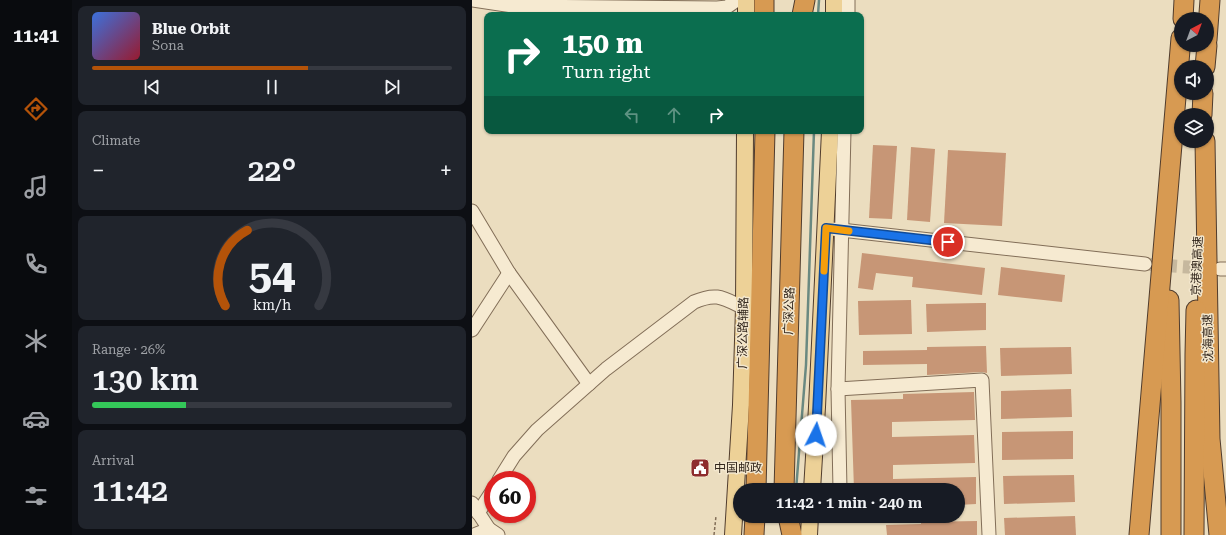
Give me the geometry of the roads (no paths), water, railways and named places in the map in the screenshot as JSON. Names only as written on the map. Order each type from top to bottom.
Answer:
[{"type":"highway","points":[[764,0],[764,12]]},
{"type":"highway","points":[[797,12],[798,0]]},
{"type":"highway","points":[[803,12],[805,0]]},
{"type":"highway","points":[[1183,12],[1184,0]]},
{"type":"highway","points":[[1209,12],[1210,0]]},
{"type":"highway","points":[[1139,535],[1180,52]]},
{"type":"highway","points":[[756,483],[765,134]]},
{"type":"highway","name":"广深公路","points":[[784,483],[794,134]]},
{"type":"highway","name":"京港澳高速","points":[[1194,535],[1195,354],[1202,148]]},
{"type":"highway","name":"沈海高速","points":[[1205,148],[1210,438],[1219,534]]},
{"type":"highway","points":[[1167,197],[1171,403],[1171,535]]},
{"type":"highway","points":[[780,535],[781,523]]},
{"type":"highway","points":[[789,523],[792,535]]},
{"type":"main road","points":[[746,0],[746,12]]},
{"type":"main road","points":[[834,0],[834,12]]},
{"type":"main road","name":"广深公路辅路","points":[[733,535],[741,405],[744,308],[745,134]]},
{"type":"main road","points":[[813,483],[834,229],[830,134]]},
{"type":"main road","points":[[809,535],[810,523]]},
{"type":"street","points":[[472,0],[512,6],[717,8],[727,6],[737,0]]},
{"type":"street","points":[[848,0],[848,12]]},
{"type":"street","points":[[472,9],[488,12]]},
{"type":"street","points":[[840,483],[834,229],[844,134]]},
{"type":"street","points":[[472,211],[509,273],[589,384]]},
{"type":"street","points":[[834,229],[1145,264]]},
{"type":"street","points":[[472,330],[509,273]]},
{"type":"street","points":[[505,471],[514,456],[537,430],[606,369],[694,302],[712,296],[721,297],[744,308]]},
{"type":"street","points":[[838,389],[982,380],[989,535]]},
{"type":"street","points":[[474,535],[493,532],[475,508],[484,499]]},
{"type":"waterway","points":[[818,12],[819,0]]},
{"type":"waterway","points":[[797,483],[806,365],[814,134]]},
{"type":"tunnel","points":[[1145,264],[1216,269]]},
{"type":"place","name":"中国邮政","points":[[700,468]]}]
